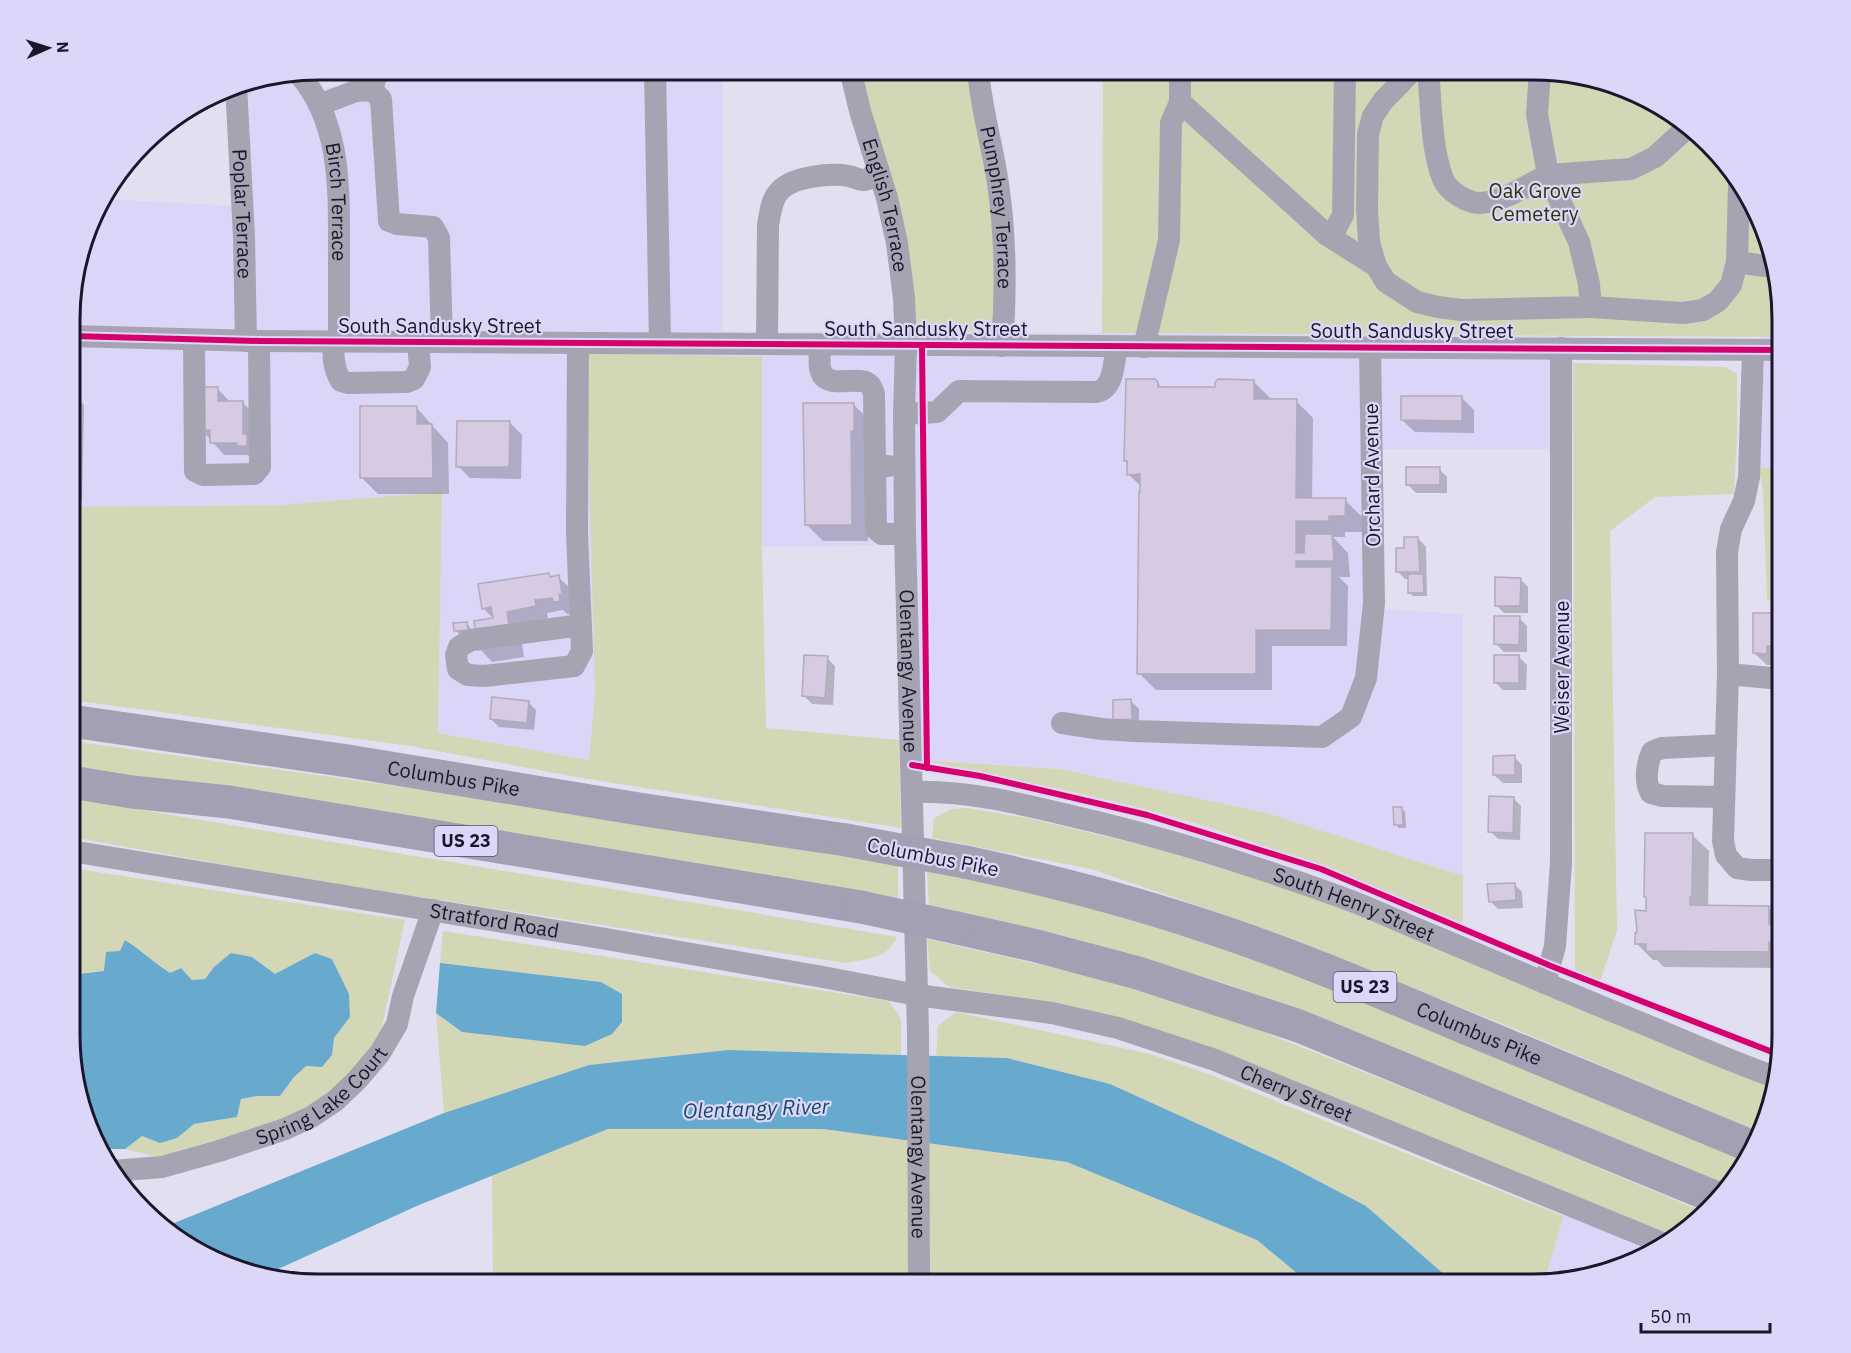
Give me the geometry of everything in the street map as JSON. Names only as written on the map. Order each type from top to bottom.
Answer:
[{"type":"highway","name":"Columbus Pike","points":[[80,722],[348,761],[846,840],[1052,881],[1123,900],[1261,946],[1430,1013],[1745,1144]]},
{"type":"highway","name":"US 23","points":[[80,783],[132,792],[230,801],[861,907],[1037,945],[1138,973],[1299,1026],[1710,1195]]},
{"type":"street","name":"Birch Terrace","points":[[304,80],[314,93],[325,117],[334,147],[338,180],[337,342],[333,355],[340,381],[348,383],[407,382],[414,379],[420,367],[418,342]]},
{"type":"street","points":[[319,105],[356,91],[375,80],[381,99],[389,221],[397,224],[433,227],[439,238],[442,342]]},
{"type":"street","points":[[655,80],[660,344]]},
{"type":"street","name":"English Terrace","points":[[853,80],[887,198],[897,243],[904,298],[906,345]]},
{"type":"street","name":"Pumphrey Terrace","points":[[979,80],[980,98],[999,188],[1004,230],[1006,292],[1002,346]]},
{"type":"street","points":[[1144,347],[1169,240],[1172,123],[1180,102],[1180,80]]},
{"type":"street","points":[[1327,235],[1336,228],[1343,215],[1346,80]]},
{"type":"street","points":[[1403,80],[1383,101],[1373,116],[1368,134],[1369,242],[1376,266],[1386,282],[1417,302],[1461,310],[1592,307],[1683,313],[1703,310],[1718,301],[1731,285],[1737,262],[1738,196]]},
{"type":"street","points":[[1429,80],[1435,147],[1443,181],[1460,197],[1478,203],[1498,199],[1548,175],[1631,169],[1655,157],[1682,132]]},
{"type":"street","points":[[1539,80],[1537,114],[1548,175],[1579,242],[1592,307]]},
{"type":"street","name":"Poplar Terrace","points":[[194,340],[195,471],[203,475],[254,474],[260,467],[236,94]]},
{"type":"street","points":[[1180,102],[1327,235],[1376,266]]},
{"type":"street","points":[[767,344],[768,225],[778,192],[789,184],[810,177],[849,176],[864,180],[872,177],[878,169]]},
{"type":"street","points":[[1737,262],[1766,266]]},
{"type":"street","name":"South Sandusky Street","points":[[80,336],[337,342],[1772,350]]},
{"type":"street","points":[[578,343],[577,534],[581,625],[582,651],[574,666],[484,676],[468,675],[458,669],[456,655],[459,647],[471,640],[581,625]]},
{"type":"street","points":[[820,345],[820,370],[826,378],[835,382],[862,381],[870,385],[874,393],[876,529],[882,534],[905,534]]},
{"type":"street","name":"Olentangy Avenue","points":[[906,345],[905,534],[918,1032],[919,1274]]},
{"type":"street","points":[[904,414],[937,412],[959,391],[1103,391],[1109,384],[1117,347]]},
{"type":"street","name":"Orchard Avenue","points":[[1062,723],[1102,729],[1322,737],[1351,717],[1366,678],[1374,603],[1370,348]]},
{"type":"street","name":"Weiser Avenue","points":[[1545,983],[1555,946],[1561,863],[1561,348]]},
{"type":"street","points":[[1753,350],[1749,477],[1744,501],[1731,529],[1727,552],[1728,674],[1723,841],[1726,855],[1737,867],[1772,870]]},
{"type":"street","points":[[875,466],[905,466]]},
{"type":"street","points":[[1728,674],[1772,678]]},
{"type":"street","points":[[1724,797],[1663,796],[1652,793],[1647,787],[1648,762],[1652,752],[1662,748],[1726,744]]},
{"type":"street","name":"South Henry Street","points":[[912,792],[940,791],[974,795],[1123,829],[1200,850],[1340,897],[1768,1074]]},
{"type":"street","name":"Stratford Road","points":[[80,851],[433,910],[917,995]]},
{"type":"street","name":"Spring Lake Court","points":[[122,1170],[162,1167],[219,1151],[311,1118],[334,1101],[357,1080],[380,1053],[397,1024],[403,996],[433,910]]},
{"type":"street","name":"Cherry Street","points":[[917,995],[1052,1013],[1118,1028],[1166,1043],[1215,1060],[1655,1240]]},
{"type":"shaded area","points":[[303,80],[318,80],[325,88],[357,80],[723,80],[722,331],[1570,336],[1573,363],[1572,449],[1380,449],[1380,609],[1463,614],[1463,876],[1267,813],[1060,769],[900,758],[895,545],[762,547],[762,357],[595,693],[589,760],[438,733],[442,492],[279,505],[80,507],[80,303],[84,272],[92,242],[111,200],[235,206],[230,97],[272,84]]},
{"type":"shaded area","points":[[1760,337],[1772,337],[1772,467],[1759,468]]},
{"type":"shaded area","points":[[1568,1194],[1663,1234],[1638,1249],[1609,1261],[1579,1269],[1547,1273]]},
{"type":"green space","points":[[860,80],[976,80],[996,199],[998,332],[911,331]]},
{"type":"green space","name":"Oak Grove Cemetery","points":[[1103,80],[1548,80],[1579,84],[1609,92],[1652,111],[1678,129],[1702,149],[1722,173],[1740,199],[1759,242],[1767,272],[1772,318],[1772,337],[1102,333]]},
{"type":"green space","points":[[586,353],[762,357],[762,547],[766,728],[899,740],[901,828],[582,778],[411,746],[80,701],[80,507],[279,505],[442,492],[438,733],[589,760],[595,693]]},
{"type":"green space","points":[[1573,363],[1725,367],[1737,374],[1734,494],[1655,497],[1610,531],[1617,930],[1600,982],[1575,972]]},
{"type":"green space","points":[[1772,467],[1772,600],[1767,600],[1763,493],[1759,468]]},
{"type":"green space","points":[[80,742],[475,797],[898,865],[898,903],[80,767]]},
{"type":"green space","points":[[922,760],[1060,769],[1267,813],[1463,876],[1463,925],[1292,856],[1187,821],[1088,796]]},
{"type":"green space","points":[[80,800],[897,937],[883,954],[846,963],[304,879],[80,839]]},
{"type":"green space","points":[[967,808],[1027,818],[1151,847],[1308,895],[1766,1084],[1759,1111],[1752,1129],[1515,1029],[1260,927],[1091,869],[932,838],[934,818],[951,809]]},
{"type":"green space","points":[[80,869],[405,920],[380,1036],[334,1091],[277,1123],[158,1157],[125,1149],[142,1136],[177,1138],[194,1124],[237,1117],[241,1099],[280,1096],[306,1065],[332,1055],[334,1038],[350,1017],[349,994],[332,959],[315,953],[275,975],[252,957],[214,967],[205,979],[192,980],[181,968],[170,973],[139,949],[120,951],[104,971],[80,974]]},
{"type":"green space","points":[[927,871],[1005,885],[1222,943],[1739,1155],[1719,1184],[1394,1048],[1230,985],[1063,935],[929,906]]},
{"type":"green space","points":[[443,931],[889,1001],[901,1019],[901,1055],[728,1050],[589,1065],[444,1113],[436,1013],[462,1032],[601,982],[440,963]]},
{"type":"green space","points":[[927,939],[1117,982],[1244,1024],[1497,1125],[1696,1209],[1663,1235],[1161,1032],[1077,1007],[949,987],[930,971]]},
{"type":"green space","points":[[956,1012],[1150,1054],[1206,1073],[1563,1216],[1547,1273],[1444,1274],[1366,1206],[1280,1161],[1110,1084],[1007,1058],[936,1056],[938,1026]]},
{"type":"green space","points":[[608,1129],[823,1129],[1067,1162],[1257,1240],[1298,1274],[493,1274],[492,1176]]},
{"type":"water","points":[[125,940],[170,973],[181,968],[192,980],[205,979],[214,967],[231,953],[252,957],[275,974],[315,953],[332,959],[349,994],[350,1017],[334,1038],[332,1055],[322,1067],[306,1066],[294,1077],[280,1096],[241,1099],[237,1117],[194,1124],[177,1138],[160,1143],[142,1136],[125,1149],[108,1149],[92,1111],[84,1081],[80,1050],[80,974],[104,971],[106,952],[120,951]]},
{"type":"water","points":[[440,963],[601,982],[622,994],[622,1022],[612,1034],[585,1046],[462,1032],[436,1013]]},
{"type":"water","name":"Olentangy River","points":[[728,1050],[1007,1058],[1110,1084],[1280,1161],[1366,1206],[1444,1274],[1298,1274],[1257,1240],[1067,1162],[823,1129],[608,1129],[419,1205],[277,1270],[242,1261],[213,1249],[173,1224],[444,1113],[589,1065]]},
{"type":"building","points":[[1126,379],[1155,379],[1158,387],[1215,387],[1218,379],[1254,380],[1254,399],[1297,399],[1296,498],[1346,498],[1345,516],[1329,516],[1329,521],[1296,521],[1296,553],[1304,553],[1305,534],[1332,534],[1334,561],[1296,561],[1296,567],[1332,567],[1331,630],[1256,630],[1256,674],[1137,674],[1140,474],[1127,475],[1127,461],[1124,461]]},
{"type":"building","points":[[199,387],[218,387],[218,401],[243,401],[243,434],[247,434],[247,446],[237,446],[237,443],[210,443],[210,430],[199,430]]},
{"type":"building","points":[[1401,396],[1462,396],[1462,421],[1401,420]]},
{"type":"building","points":[[803,403],[854,403],[854,431],[851,431],[852,525],[805,525]]},
{"type":"building","points":[[360,406],[417,406],[417,424],[432,424],[433,478],[360,478]]},
{"type":"building","points":[[457,421],[510,421],[509,467],[456,467]]},
{"type":"building","points":[[1406,467],[1440,467],[1440,485],[1406,485]]},
{"type":"building","points":[[1404,537],[1418,537],[1420,572],[1396,572],[1396,548],[1404,548]]},
{"type":"building","points":[[549,573],[550,577],[559,575],[562,594],[559,594],[560,601],[553,602],[552,598],[535,600],[536,606],[507,612],[512,645],[478,650],[474,621],[493,618],[491,607],[482,609],[478,584]]},
{"type":"building","points":[[1408,574],[1423,574],[1424,593],[1408,593]]},
{"type":"building","points":[[1495,577],[1521,578],[1520,606],[1495,606]]},
{"type":"building","points":[[1753,613],[1772,613],[1772,646],[1767,646],[1767,654],[1753,653]]},
{"type":"building","points":[[1494,616],[1520,616],[1519,645],[1494,644]]},
{"type":"building","points":[[467,622],[468,630],[454,631],[453,623]]},
{"type":"building","points":[[804,655],[828,656],[825,698],[802,696]]},
{"type":"building","points":[[1494,655],[1519,655],[1519,683],[1494,683]]},
{"type":"building","points":[[492,697],[529,701],[527,723],[490,719]]},
{"type":"building","points":[[1131,699],[1132,719],[1113,720],[1113,700]]},
{"type":"building","points":[[1515,755],[1515,775],[1493,775],[1493,756]]},
{"type":"building","points":[[1489,796],[1514,797],[1513,833],[1488,832]]},
{"type":"building","points":[[1393,807],[1402,807],[1403,825],[1394,825]]},
{"type":"building","points":[[1645,833],[1693,833],[1690,905],[1769,906],[1772,942],[1769,942],[1769,952],[1646,951],[1646,944],[1635,944],[1635,933],[1637,932],[1635,910],[1646,911],[1646,897],[1644,897]]},
{"type":"building","points":[[1515,883],[1516,900],[1489,902],[1487,884]]},
{"type":"cycle path","points":[[80,336],[259,341],[1772,350]]},
{"type":"cycle path","points":[[922,346],[927,768]]},
{"type":"cycle path","points":[[912,765],[980,776],[1147,815],[1321,869],[1551,966],[1771,1051]]}]
